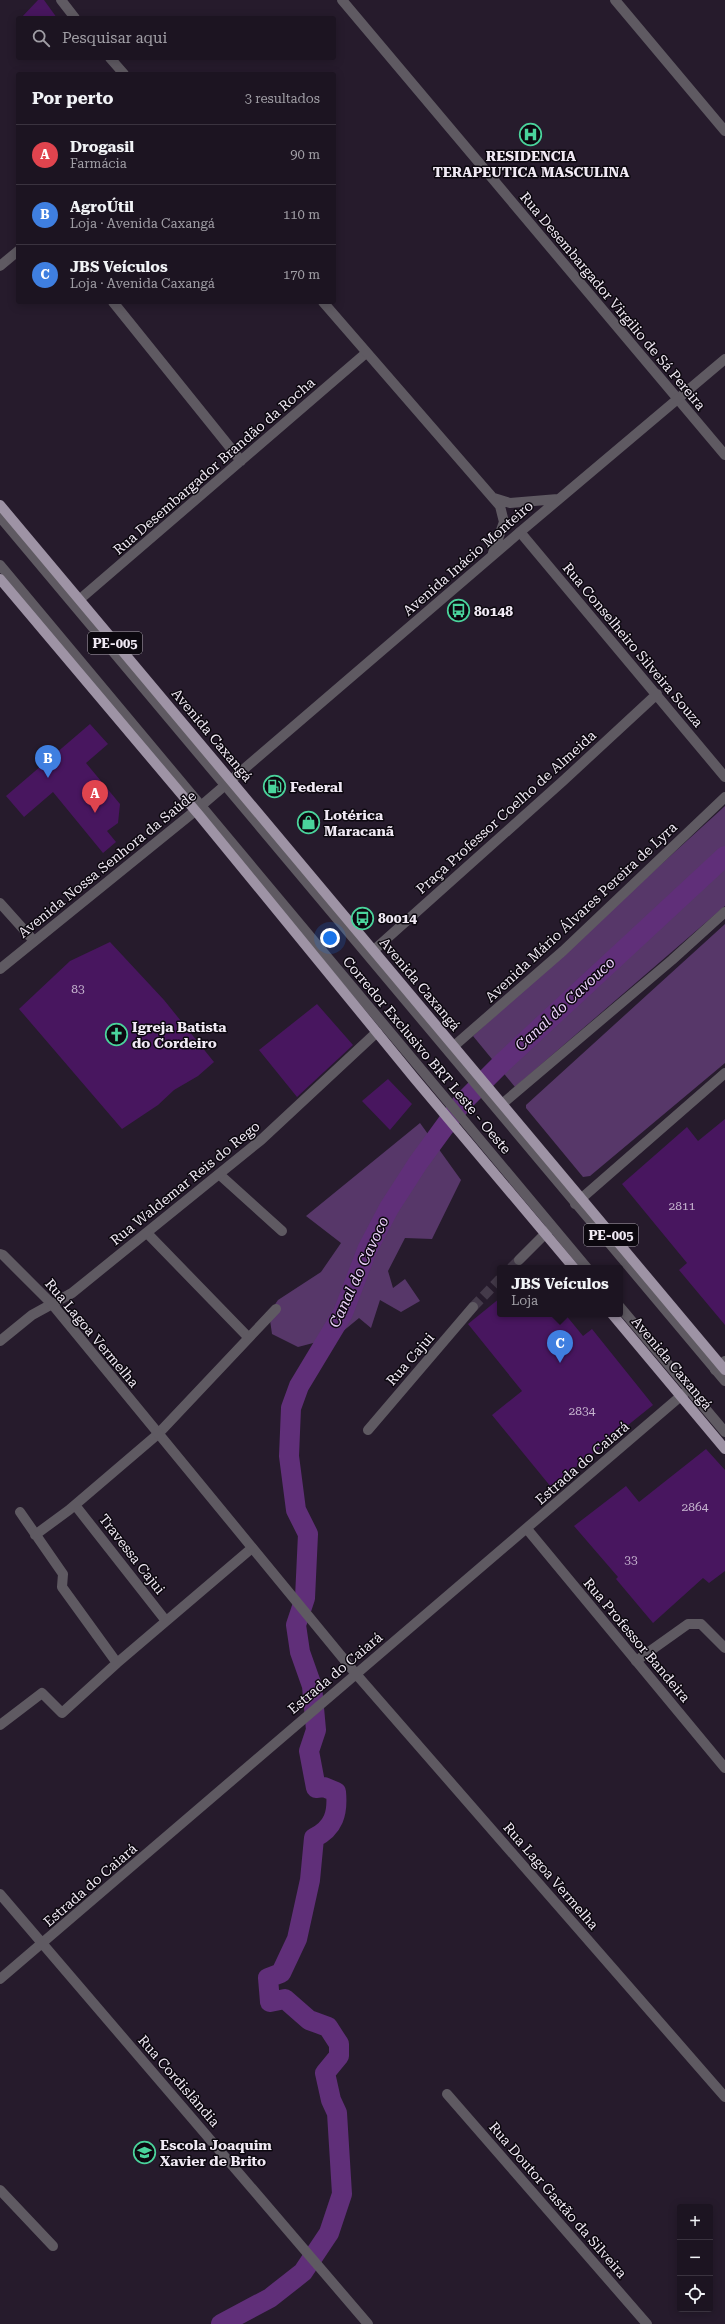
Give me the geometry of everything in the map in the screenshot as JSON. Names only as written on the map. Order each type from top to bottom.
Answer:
[{"type":"main road","name":"Avenida Caxangá","points":[[0,506],[79,600],[228,783],[374,950],[578,1201],[722,1367]]},
{"type":"main road","name":"PE-005","points":[[0,579],[198,808],[415,1079],[470,1137],[549,1230],[572,1265]]},
{"type":"main road","name":"Avenida Caxangá","points":[[614,1317],[725,1449]]},
{"type":"street","points":[[61,0],[73,16]]},
{"type":"street","name":"Rua Desembargador Virgilio de Sá Pereira","points":[[342,0],[725,455]]},
{"type":"street","points":[[615,0],[725,131]]},
{"type":"street","points":[[112,60],[122,72]]},
{"type":"street","points":[[0,266],[16,253]]},
{"type":"street","points":[[115,304],[241,461]]},
{"type":"street","points":[[325,304],[500,506],[504,522],[491,556]]},
{"type":"street","name":"Rua Desembargador Brandão da Rocha","points":[[79,600],[366,353]]},
{"type":"street","name":"Avenida Inácio Monteiro","points":[[228,783],[491,556],[725,359]]},
{"type":"street","points":[[494,498],[510,503],[559,499]]},
{"type":"street","name":"Corredor Exclusivo BRT Leste - Oeste","points":[[0,518],[228,783],[454,1050]]},
{"type":"street","name":"Rua Conselheiro Silveira Souza","points":[[520,532],[725,777]]},
{"type":"street","name":"Corredor Exclusivo BRT Leste - Oeste","points":[[0,565],[198,808],[423,1071],[470,1137]]},
{"type":"street","name":"Praça Professor Coelho de Almeida","points":[[374,950],[563,781],[657,694]]},
{"type":"street","name":"Avenida Nossa Senhora da Saúde","points":[[0,969],[228,783]]},
{"type":"street","name":"Avenida Mário Álvares Pereira de Lyra","points":[[454,1050],[563,951],[725,797]]},
{"type":"street","points":[[0,903],[34,941]]},
{"type":"street","points":[[498,1104],[672,960],[725,912]]},
{"type":"street","name":"Rua Waldemar Reis do Rego","points":[[0,1341],[32,1315],[72,1293],[220,1175],[261,1140],[377,1032]]},
{"type":"street","points":[[578,1201],[725,1073]]},
{"type":"street","points":[[220,1175],[282,1230]]},
{"type":"street","points":[[519,1260],[549,1230],[584,1265]]},
{"type":"street","points":[[147,1233],[248,1337]]},
{"type":"street","name":"Rua Lagoa Vermelha","points":[[0,1254],[3,1255],[52,1304],[356,1674],[725,2097]]},
{"type":"street","name":"Rua Cajui","points":[[368,1430],[473,1307]]},
{"type":"street","points":[[35,1535],[75,1505],[158,1434],[276,1308]]},
{"type":"street","points":[[623,1311],[725,1432]]},
{"type":"street","points":[[722,1367],[725,1381]]},
{"type":"street","name":"Estrada do Caiará","points":[[0,1979],[43,1944],[301,1720],[328,1699],[689,1389]]},
{"type":"street","name":"Travessa Cajui","points":[[75,1505],[166,1621]]},
{"type":"street","points":[[20,1512],[63,1574],[62,1587],[116,1663]]},
{"type":"street","name":"Rua Professor Bandeira","points":[[526,1529],[725,1768]]},
{"type":"street","points":[[0,1725],[42,1693],[62,1713],[116,1663],[252,1548]]},
{"type":"street","points":[[636,1661],[688,1624],[701,1624],[725,1648]]},
{"type":"street","name":"Rua Cordislândia","points":[[0,1894],[368,2324]]},
{"type":"street","name":"Rua Doutor Gastão da Silveira","points":[[447,2094],[647,2324]]},
{"type":"street","points":[[0,2190],[53,2246]]},
{"type":"shaded area","points":[[725,806],[725,906],[515,1087],[473,1036]]},
{"type":"shaded area","points":[[725,924],[725,1063],[590,1176],[583,1177],[526,1108],[526,1105]]},
{"type":"shaded area","points":[[420,1123],[461,1180],[432,1239],[405,1238],[388,1271],[393,1288],[405,1279],[420,1301],[401,1312],[380,1300],[371,1328],[359,1318],[336,1337],[298,1347],[272,1334],[269,1313],[278,1300],[321,1272],[341,1243],[306,1216]]},
{"type":"building","points":[[38,0],[44,0],[56,16],[23,16]]},
{"type":"building","points":[[90,724],[108,744],[86,763],[120,804],[118,823],[107,831],[116,842],[103,853],[53,792],[24,817],[6,796]]},
{"type":"building","name":"Igreja Batista do Cordeiro","points":[[110,942],[164,1000],[214,1062],[198,1076],[174,1090],[158,1105],[122,1129],[19,1009],[70,961]]},
{"type":"building","points":[[317,1004],[353,1045],[297,1097],[259,1050]]},
{"type":"building","points":[[388,1079],[412,1104],[390,1130],[362,1101]]},
{"type":"building","points":[[725,1119],[725,1325],[679,1270],[687,1263],[622,1184],[687,1127],[698,1141]]},
{"type":"building","points":[[497,1300],[497,1317],[567,1317],[583,1336],[592,1329],[653,1405],[551,1487],[492,1415],[522,1391],[468,1324]]},
{"type":"building","points":[[706,1449],[725,1470],[725,1571],[709,1583],[703,1578],[653,1623],[616,1579],[618,1577],[574,1526],[626,1486],[639,1502]]},
{"type":"waterway","name":"Canal do Cavoco","points":[[221,2324],[270,2298],[303,2272],[329,2233],[342,2194],[337,2113],[331,2100],[325,2073],[339,2056],[339,2044],[328,2027],[309,2020],[285,1999],[270,2002],[268,1978],[281,1973],[297,1939],[310,1880],[314,1838],[326,1830],[330,1825],[336,1807],[336,1792],[324,1787],[316,1788],[309,1751],[316,1730],[312,1686],[300,1652],[296,1625],[305,1598],[308,1534],[296,1510],[289,1456],[291,1408],[299,1386],[343,1313],[367,1250],[389,1208],[418,1163],[461,1104],[502,1063],[725,856]]},
{"type":"tunnel","points":[[514,1265],[519,1260]]},
{"type":"tunnel","points":[[473,1307],[497,1282]]},
{"type":"place","name":"RESIDENCIA TERAPEUTICA MASCULINA","points":[[531,134]]},
{"type":"place","name":"80148","points":[[458,611]]},
{"type":"place","name":"AgroÚtil","points":[[48,778]]},
{"type":"place","name":"Federal","points":[[274,787]]},
{"type":"place","name":"Drogasil","points":[[95,813]]},
{"type":"place","name":"Lotérica Maracanã","points":[[308,823]]},
{"type":"place","name":"80014","points":[[362,918]]},
{"type":"place","name":"Igreja Batista do Cordeiro","points":[[117,1035]]},
{"type":"place","name":"JBS Veículos","points":[[560,1363]]},
{"type":"place","name":"Escola Joaquim Xavier de Brito","points":[[145,2153]]},
{"type":"water label","name":"Canal do Cavouco","points":[[565,1004]]}]
